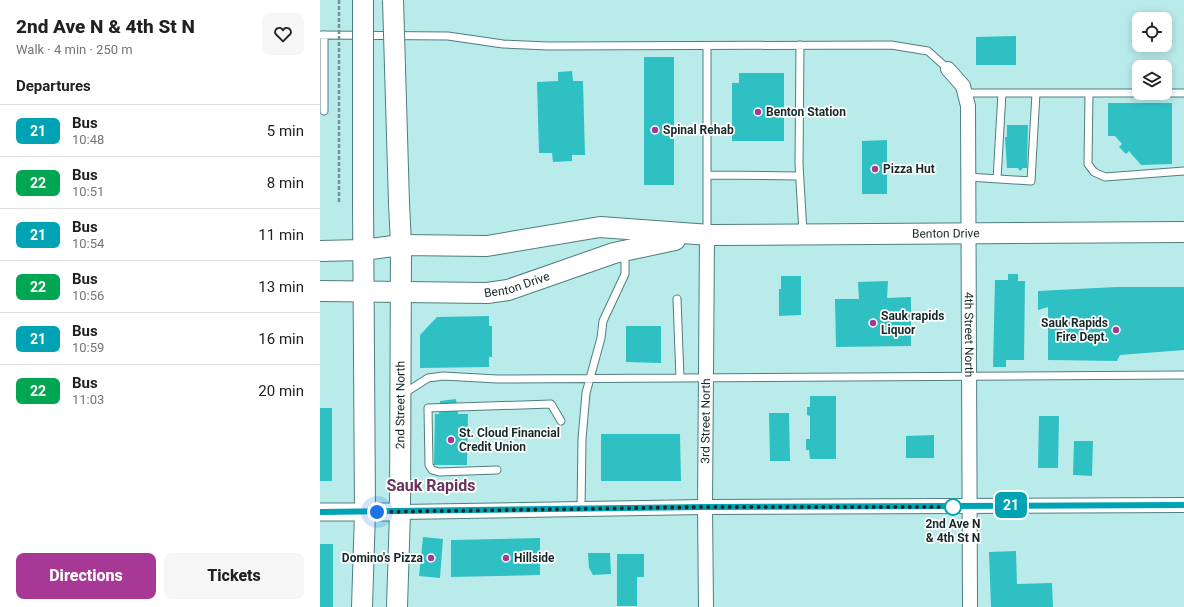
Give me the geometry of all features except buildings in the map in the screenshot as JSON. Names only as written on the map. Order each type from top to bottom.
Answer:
[{"type":"main road","points":[[362,0],[365,512],[362,607]]},
{"type":"main road","name":"2nd Street North","points":[[394,0],[400,245],[400,512],[397,607]]},
{"type":"main road","name":"Benton Drive","points":[[320,251],[363,250],[400,245],[487,246],[600,227],[707,235],[1184,232]]},
{"type":"main road","name":"Benton Drive","points":[[320,291],[487,293],[508,290],[625,250],[707,235]]},
{"type":"street","name":"4th Street North","points":[[948,69],[963,86],[968,106],[971,507],[970,607]]},
{"type":"street","name":"3rd Street North","points":[[706,607],[705,507],[707,235]]},
{"type":"street","points":[[320,512],[705,507],[971,507],[1010,505],[1184,506]]},
{"type":"lane","points":[[324,111],[322,35],[448,36],[503,44],[548,46],[891,45],[928,51],[948,69]]},
{"type":"lane","points":[[800,45],[799,176],[803,234]]},
{"type":"lane","points":[[707,46],[707,235]]},
{"type":"lane","points":[[965,93],[1184,93]]},
{"type":"lane","points":[[968,177],[1031,181],[1036,93]]},
{"type":"lane","points":[[1089,93],[1088,164],[1094,172],[1105,177],[1184,171]]},
{"type":"lane","points":[[997,179],[1002,94]]},
{"type":"lane","points":[[708,175],[799,176]]},
{"type":"lane","points":[[581,509],[583,411],[603,320],[625,274],[625,250]]},
{"type":"lane","points":[[677,299],[680,378]]},
{"type":"lane","points":[[400,396],[410,388],[428,378],[443,376],[497,379],[969,375],[1184,375]]},
{"type":"lane","points":[[497,470],[439,472],[432,470],[429,465],[428,408],[551,404],[561,422]]},
{"type":"path","points":[[339,202],[340,0]]},
{"type":"bus line","name":"21","points":[[320,512],[705,507],[1184,505]]},
{"type":"place","name":"Benton Station","points":[[758,112]]},
{"type":"place","name":"Spinal Rehab","points":[[655,130]]},
{"type":"place","name":"Pizza Hut","points":[[875,169]]},
{"type":"place","name":"Sauk rapids Liquor","points":[[873,323]]},
{"type":"place","name":"Sauk Rapids Fire Dept.","points":[[1116,330]]},
{"type":"place","name":"St. Cloud Financial Credit Union","points":[[451,440]]},
{"type":"place","name":"2nd Ave N & 4th St N","points":[[953,507]]},
{"type":"place","name":"Domino's Pizza","points":[[431,558]]},
{"type":"place","name":"Hillside","points":[[506,558]]},
{"type":"district","name":"Sauk Rapids","points":[[431,485]]},
{"type":"route","points":[[377,512],[705,507],[955,507],[953,507]]}]
